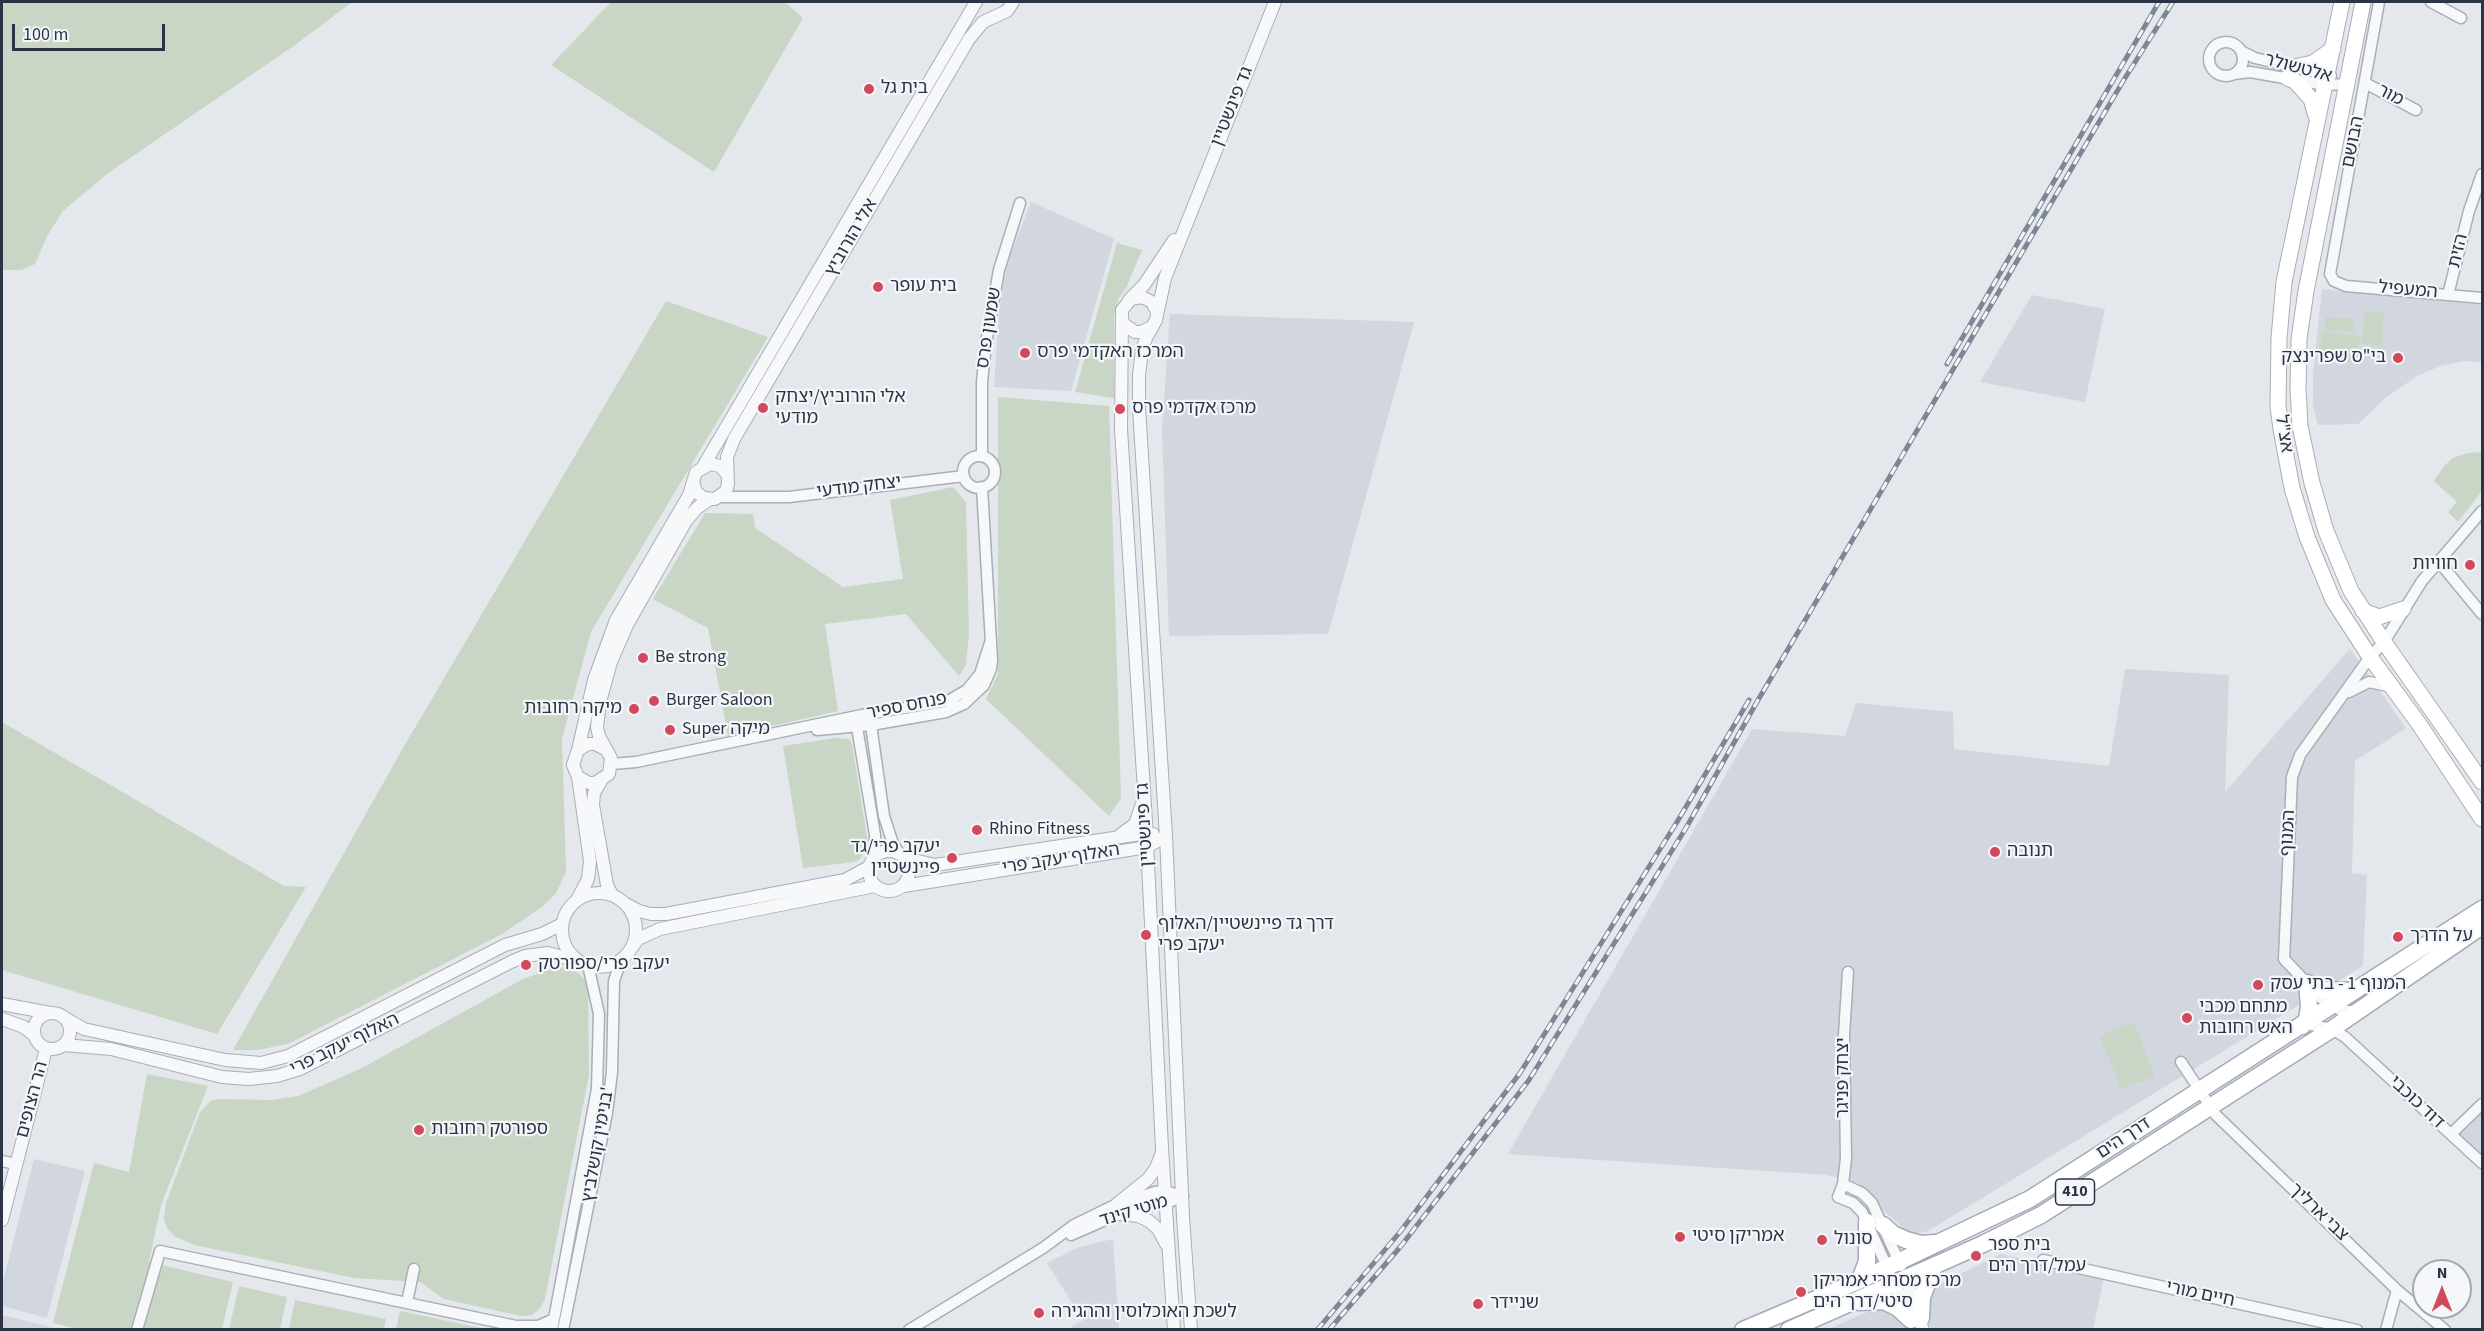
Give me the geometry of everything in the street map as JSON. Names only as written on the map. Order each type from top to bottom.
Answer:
[{"type":"main road","name":"אצ\"ל","points":[[2342,2],[2284,282],[2279,338],[2278,406],[2292,488],[2318,568],[2333,600],[2482,819]]},
{"type":"main road","name":"אצ\"ל","points":[[2364,2],[2306,291],[2299,339],[2298,405],[2307,461],[2326,531],[2337,560],[2363,611],[2482,782]]},
{"type":"main road","points":[[2317,121],[2311,99],[2290,73],[2313,63],[2333,49]]},
{"type":"main road","points":[[2363,611],[2379,617],[2403,609]]},
{"type":"main road","name":"דרך הים","points":[[1789,1329],[1850,1303],[1942,1242],[2030,1199],[2482,909]]},
{"type":"main road","name":"דרך הים","points":[[1743,1329],[1856,1282],[1934,1266],[2041,1215],[2332,1029],[2482,926]]},
{"type":"main road","points":[[2304,1025],[2309,1006],[2307,983],[2322,990],[2354,991]]},
{"type":"main road","points":[[1856,1282],[1864,1273],[1875,1224],[1913,1243],[1942,1242]]},
{"type":"main road","points":[[1918,1324],[1922,1297],[1934,1266]]},
{"type":"main road","points":[[1850,1303],[1884,1302],[1898,1308],[1918,1324]]},
{"type":"street","points":[[978,2],[984,10],[998,15]]},
{"type":"street","name":"אלי הורוביץ","points":[[704,465],[978,2]]},
{"type":"street","name":"אלי הורוביץ","points":[[728,477],[727,457],[734,440],[963,49],[983,22],[1007,11],[1013,2]]},
{"type":"street","name":"גד פינשטיין","points":[[1157,312],[1165,278],[1275,2]]},
{"type":"street","name":"הבושם","points":[[2334,282],[2330,274],[2330,265],[2379,2]]},
{"type":"street","points":[[2431,2],[2461,18]]},
{"type":"street","points":[[2227,41],[2238,45],[2243,52],[2242,66],[2234,74],[2223,76],[2213,70],[2209,59],[2216,44],[2227,41]]},
{"type":"street","name":"אלטשולר","points":[[2243,52],[2290,73]]},
{"type":"street","name":"אלטשולר","points":[[2234,74],[2290,73],[2348,84]]},
{"type":"street","name":"מור","points":[[2365,83],[2416,110]]},
{"type":"street","name":"הזית","points":[[2448,295],[2469,211],[2482,174]]},
{"type":"street","name":"שמעון פרס","points":[[982,456],[982,382],[988,326],[999,270],[1020,203]]},
{"type":"street","name":"גד פינשטיין","points":[[1126,302],[1153,273],[1191,213]]},
{"type":"street","name":"המעפיל","points":[[2334,282],[2346,286],[2482,298]]},
{"type":"street","points":[[1136,297],[1148,299],[1157,312],[1156,320],[1147,331],[1135,332],[1125,326],[1122,320],[1122,310],[1126,302],[1136,297]]},
{"type":"street","name":"גד פינשטיין","points":[[1122,320],[1121,429],[1148,848],[1162,1148],[1174,1329]]},
{"type":"street","name":"גד פינשטיין","points":[[1152,327],[1146,338],[1140,362],[1139,408],[1166,836],[1182,1196],[1191,1329]]},
{"type":"street","points":[[982,456],[991,462],[994,474],[991,482],[982,487],[971,486],[964,476],[964,465],[968,460],[982,456]]},
{"type":"street","points":[[754,497],[738,490],[720,466],[704,465],[696,472],[689,495],[616,620],[608,638],[594,680],[573,765],[578,777],[590,861],[588,879],[577,900],[567,911],[562,924],[562,933],[567,949],[583,963],[605,966],[621,960],[638,939],[660,929],[875,886]]},
{"type":"street","name":"יצחק מודעי","points":[[715,498],[789,497],[964,476]]},
{"type":"street","points":[[728,477],[728,488],[697,508],[686,521],[619,642],[605,683],[598,716],[599,736],[612,764],[609,774],[601,781],[594,793],[593,805],[607,885],[612,895],[639,911],[666,914],[845,880],[886,851],[902,856]]},
{"type":"street","points":[[693,482],[696,492],[715,498]]},
{"type":"street","points":[[982,487],[991,640]]},
{"type":"street","name":"המנוף","points":[[2359,1010],[2340,1010],[2332,1006],[2284,959],[2292,777],[2300,755],[2346,694],[2370,657],[2384,642],[2422,581],[2482,512]]},
{"type":"street","points":[[2440,562],[2482,614]]},
{"type":"street","name":"פנחס ספיר","points":[[612,764],[636,762],[862,715],[939,703],[967,690],[980,675],[991,640]]},
{"type":"street","name":"פנחס ספיר","points":[[781,732],[871,725],[937,714],[964,705],[979,692],[988,676],[992,660],[991,640]]},
{"type":"street","points":[[2346,694],[2369,682],[2392,687]]},
{"type":"street","points":[[862,715],[871,725],[884,816],[893,844],[910,869],[904,886],[893,891],[880,890],[870,877],[875,835],[857,727],[862,715]]},
{"type":"street","points":[[578,750],[588,744],[595,744],[605,749]]},
{"type":"street","points":[[578,777],[589,783],[601,781]]},
{"type":"street","points":[[1108,839],[1122,834],[1135,824],[1142,808],[1144,788]]},
{"type":"street","name":"האלוף יעקב פרי","points":[[902,856],[935,865],[1147,833],[1166,836]]},
{"type":"street","name":"האלוף יעקב פרי","points":[[904,886],[1148,848],[1166,836]]},
{"type":"street","points":[[1115,852],[1136,857],[1148,868]]},
{"type":"street","points":[[577,900],[594,894],[612,895]]},
{"type":"street","points":[[624,903],[630,909],[636,925],[636,934],[630,950]]},
{"type":"street","name":"האלוף יעקב פרי","points":[[2,1004],[57,1015],[84,1029],[225,1060],[261,1063],[288,1056],[505,945],[542,934],[562,924]]},
{"type":"street","name":"האלוף יעקב פרי","points":[[64,1045],[111,1049],[222,1077],[249,1079],[277,1076],[300,1069],[525,956],[548,953],[583,963]]},
{"type":"street","name":"בנימין קושלביץ'","points":[[563,1329],[607,1113],[612,1072],[614,981],[621,960]]},
{"type":"street","name":"בנימין קושלביץ'","points":[[553,1324],[597,1089],[600,1014],[583,963]]},
{"type":"street","name":"יצחק פניגר","points":[[1848,972],[1844,1035],[1846,1158],[1843,1184],[1838,1197],[1857,1206],[1875,1224],[1897,1272]]},
{"type":"street","points":[[2350,1042],[2352,1027],[2359,1010]]},
{"type":"street","points":[[2,1019],[24,1027],[46,1049],[52,1050],[64,1045],[70,1034],[67,1022],[57,1015],[40,1018],[34,1028],[34,1035]]},
{"type":"street","name":"דוד כוכבי","points":[[2304,1025],[2332,1029],[2350,1042],[2482,1163]]},
{"type":"street","name":"הר הצופים","points":[[2,1220],[46,1049]]},
{"type":"street","name":"צבי ארליך","points":[[2181,1062],[2210,1107],[2397,1290],[2445,1329]]},
{"type":"street","points":[[2451,1134],[2482,1104]]},
{"type":"street","points":[[1162,1148],[1159,1161],[1148,1179],[1118,1209],[1149,1221],[1162,1235],[1168,1251]]},
{"type":"street","points":[[2,1161],[16,1164]]},
{"type":"street","name":"יצחק פניגר","points":[[1843,1184],[1866,1196],[1875,1224],[1897,1272]]},
{"type":"street","name":"מוטי קינד","points":[[909,1329],[1043,1248],[1074,1226],[1118,1209],[1150,1193],[1165,1198],[1182,1196]]},
{"type":"street","points":[[136,1329],[160,1251],[521,1328],[553,1324]]},
{"type":"street","name":"חיים מורי","points":[[2043,1260],[2357,1329]]},
{"type":"street","points":[[407,1302],[414,1269]]},
{"type":"street","points":[[1897,1272],[1918,1324]]},
{"type":"street","points":[[2386,1329],[2397,1290]]},
{"type":"shaded area","points":[[1031,202],[1114,239],[1071,391],[994,387],[999,312],[1004,280],[1010,256]]},
{"type":"shaded area","name":"בי\"ס שפרינצק","points":[[2322,289],[2482,305],[2482,362],[2465,361],[2440,366],[2417,376],[2384,399],[2358,424],[2318,425],[2313,404],[2313,374]]},
{"type":"shaded area","points":[[2032,295],[2105,309],[2085,402],[1980,382]]},
{"type":"shaded area","points":[[1170,314],[1414,322],[1328,634],[1169,636],[1162,430]]},
{"type":"shaded area","points":[[2350,649],[2406,728],[2355,761],[2352,873],[2367,875],[2363,966],[1928,1231],[1911,1235],[1858,1183],[1827,1175],[1508,1154],[1752,729],[1845,736],[1856,703],[1953,712],[1954,749],[2109,766],[2125,669],[2229,675],[2225,792]]},
{"type":"shaded area","points":[[2482,1108],[2482,1157],[2457,1134]]},
{"type":"shaded area","points":[[34,1159],[85,1171],[47,1318],[2,1306],[2,1286]]},
{"type":"shaded area","points":[[1113,1239],[1119,1329],[1068,1329],[1083,1320],[1047,1263],[1079,1247]]},
{"type":"shaded area","points":[[2001,1254],[2104,1277],[2093,1329],[1931,1329],[1924,1305],[1931,1288]]},
{"type":"shaded area","points":[[1883,1305],[1893,1310],[1910,1329],[1826,1330]]},
{"type":"shaded area","points":[[2,1315],[59,1329],[2,1329]]},
{"type":"green space","points":[[2,2],[352,2],[295,45],[111,171],[63,211],[47,236],[35,264],[21,270],[2,270]]},
{"type":"green space","points":[[611,2],[785,2],[803,18],[714,172],[551,65]]},
{"type":"green space","points":[[1117,243],[1142,250],[1127,286],[1119,298],[1114,316],[1114,398],[1075,392]]},
{"type":"green space","points":[[666,301],[768,337],[591,632],[562,739],[566,872],[556,893],[542,907],[502,934],[288,1044],[257,1050],[233,1050],[403,748]]},
{"type":"green space","points":[[2365,311],[2384,312],[2381,346],[2362,344]]},
{"type":"green space","points":[[2326,317],[2355,319],[2353,332],[2324,330]]},
{"type":"green space","points":[[2322,332],[2360,336],[2357,363],[2319,359]]},
{"type":"green space","points":[[998,397],[1109,406],[1121,798],[1109,816],[986,699],[998,674]]},
{"type":"green space","points":[[2482,452],[2482,491],[2458,522],[2448,512],[2457,502],[2434,481],[2444,466],[2453,458],[2467,453]]},
{"type":"green space","points":[[953,487],[966,502],[969,635],[966,665],[959,676],[906,614],[825,624],[838,711],[728,736],[708,628],[653,599],[705,513],[753,514],[755,528],[843,587],[903,579],[890,500]]},
{"type":"green space","points":[[2,722],[284,886],[306,887],[217,1034],[2,970]]},
{"type":"green space","points":[[835,738],[849,739],[852,744],[868,844],[860,859],[855,862],[803,868],[783,746]]},
{"type":"green space","points":[[565,967],[575,970],[584,979],[588,988],[589,1075],[545,1299],[532,1315],[521,1316],[444,1299],[420,1282],[354,1278],[194,1245],[174,1236],[167,1228],[164,1219],[166,1203],[200,1112],[212,1100],[271,1100],[298,1096],[360,1069],[523,979]]},
{"type":"green space","points":[[2134,1022],[2155,1076],[2121,1089],[2100,1036]]},
{"type":"green space","points":[[147,1074],[208,1086],[161,1205],[149,1262],[233,1282],[222,1329],[82,1330],[53,1323],[94,1163],[129,1172]]},
{"type":"green space","points":[[239,1286],[287,1297],[280,1329],[229,1329]]},
{"type":"green space","points":[[295,1300],[386,1319],[384,1329],[289,1329]]},
{"type":"green space","points":[[400,1311],[486,1329],[396,1329]]},
{"type":"railway","points":[[1947,364],[2159,2]]},
{"type":"railway","points":[[1329,1330],[1401,1246],[1529,1080],[1686,828],[1758,700],[2125,78],[2173,2]]},
{"type":"railway","points":[[1317,1330],[1400,1232],[1520,1073],[1677,822],[1749,700]]},
{"type":"place","name":"בית גל","points":[[869,89]]},
{"type":"place","name":"בית עופר","points":[[878,287]]},
{"type":"place","name":"המרכז האקדמי פרס","points":[[1025,353]]},
{"type":"place","name":"בי\"ס שפרינצק","points":[[2398,358]]},
{"type":"place","name":"אלי הורוביץ/יצחק מודעי","points":[[763,408]]},
{"type":"place","name":"מרכז אקדמי פרס","points":[[1120,409]]},
{"type":"place","name":"חוויות","points":[[2470,565]]},
{"type":"place","name":"Be strong","points":[[643,658]]},
{"type":"place","name":"Burger Saloon","points":[[654,701]]},
{"type":"place","name":"מיקה רחובות","points":[[634,709]]},
{"type":"place","name":"Super מיקה","points":[[670,730]]},
{"type":"place","name":"Rhino Fitness","points":[[977,830]]},
{"type":"place","name":"תנובה","points":[[1995,852]]},
{"type":"place","name":"יעקב פרי/גד פיינשטיין","points":[[952,858]]},
{"type":"place","name":"דרך גד פיינשטיין/האלוף יעקב פרי","points":[[1146,935]]},
{"type":"place","name":"על הדרך","points":[[2398,937]]},
{"type":"place","name":"יעקב פרי/ספורטק","points":[[526,965]]},
{"type":"place","name":"המנוף 1 - בתי עסק","points":[[2258,985]]},
{"type":"place","name":"מתחם מכבי האש רחובות","points":[[2187,1018]]},
{"type":"place","name":"ספורטק רחובות","points":[[419,1130]]},
{"type":"place","name":"אמריקן סיטי","points":[[1680,1237]]},
{"type":"place","name":"סונול","points":[[1822,1240]]},
{"type":"place","name":"בית ספר עמל/דרך הים","points":[[1976,1256]]},
{"type":"place","name":"מרכז מסחרי אמריקן סיטי/דרך הים","points":[[1801,1292]]},
{"type":"place","name":"שניידר","points":[[1478,1304]]},
{"type":"place","name":"לשכת האוכלוסין וההגירה","points":[[1039,1313]]}]
